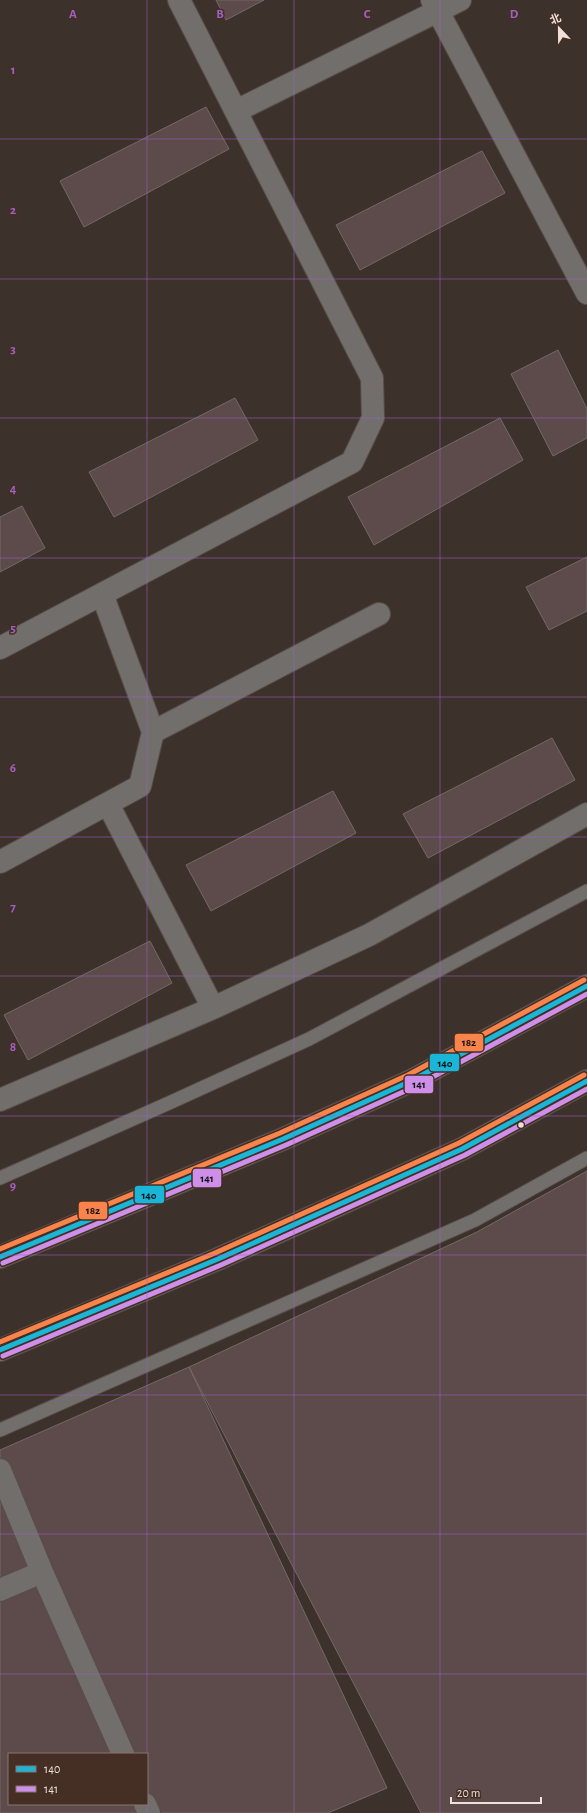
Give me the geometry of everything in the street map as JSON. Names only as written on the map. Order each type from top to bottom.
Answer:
[{"type":"main road","points":[[0,1257],[283,1139],[411,1081],[587,986]]},
{"type":"main road","points":[[0,1350],[218,1259],[462,1149],[587,1081]]},
{"type":"street","points":[[0,648],[352,462],[373,418],[372,378],[179,0]]},
{"type":"street","points":[[236,111],[435,6],[460,0]]},
{"type":"street","points":[[435,6],[587,293]]},
{"type":"street","points":[[0,862],[140,786],[153,732],[102,594]]},
{"type":"street","points":[[153,732],[379,614]]},
{"type":"street","points":[[108,804],[213,1008]]},
{"type":"street","points":[[0,1100],[213,1008],[369,935],[587,814]]},
{"type":"street","points":[[0,1470],[42,1572],[123,1753]]},
{"type":"street","points":[[0,1590],[42,1572]]},
{"type":"lane","points":[[0,1178],[309,1039],[587,891]]},
{"type":"lane","points":[[0,1430],[475,1220],[587,1158]]},
{"type":"building","points":[[216,0],[264,0],[226,20]]},
{"type":"building","points":[[206,107],[229,149],[84,227],[60,181]]},
{"type":"building","points":[[482,151],[505,193],[360,270],[336,225]]},
{"type":"building","points":[[558,350],[587,409],[587,438],[553,456],[511,374]]},
{"type":"building","points":[[235,398],[258,440],[114,517],[89,472]]},
{"type":"building","points":[[500,418],[523,460],[374,545],[348,497]]},
{"type":"building","points":[[22,506],[45,548],[0,572],[0,517]]},
{"type":"building","points":[[587,557],[587,611],[549,630],[526,587]]},
{"type":"building","points":[[552,738],[575,780],[428,858],[403,814]]},
{"type":"building","points":[[333,791],[356,833],[211,911],[186,865]]},
{"type":"building","points":[[150,941],[172,983],[28,1060],[4,1015]]},
{"type":"building","points":[[587,1171],[587,1813],[421,1813],[189,1367],[477,1232]]},
{"type":"building","points":[[189,1367],[387,1788],[328,1813],[0,1813],[0,1450]]},
{"type":"transit line","name":"182","points":[[0,1249],[280,1133],[408,1075],[584,980]]},
{"type":"transit line","name":"140","points":[[0,1257],[283,1139],[411,1081],[587,986]]},
{"type":"transit line","name":"141","points":[[3,1263],[286,1145],[414,1087],[587,994]]},
{"type":"transit line","name":"182","points":[[0,1342],[215,1253],[459,1143],[584,1075]]},
{"type":"transit line","name":"140","points":[[0,1350],[218,1259],[462,1149],[587,1081]]},
{"type":"transit line","name":"141","points":[[3,1356],[221,1265],[465,1155],[587,1089]]}]
